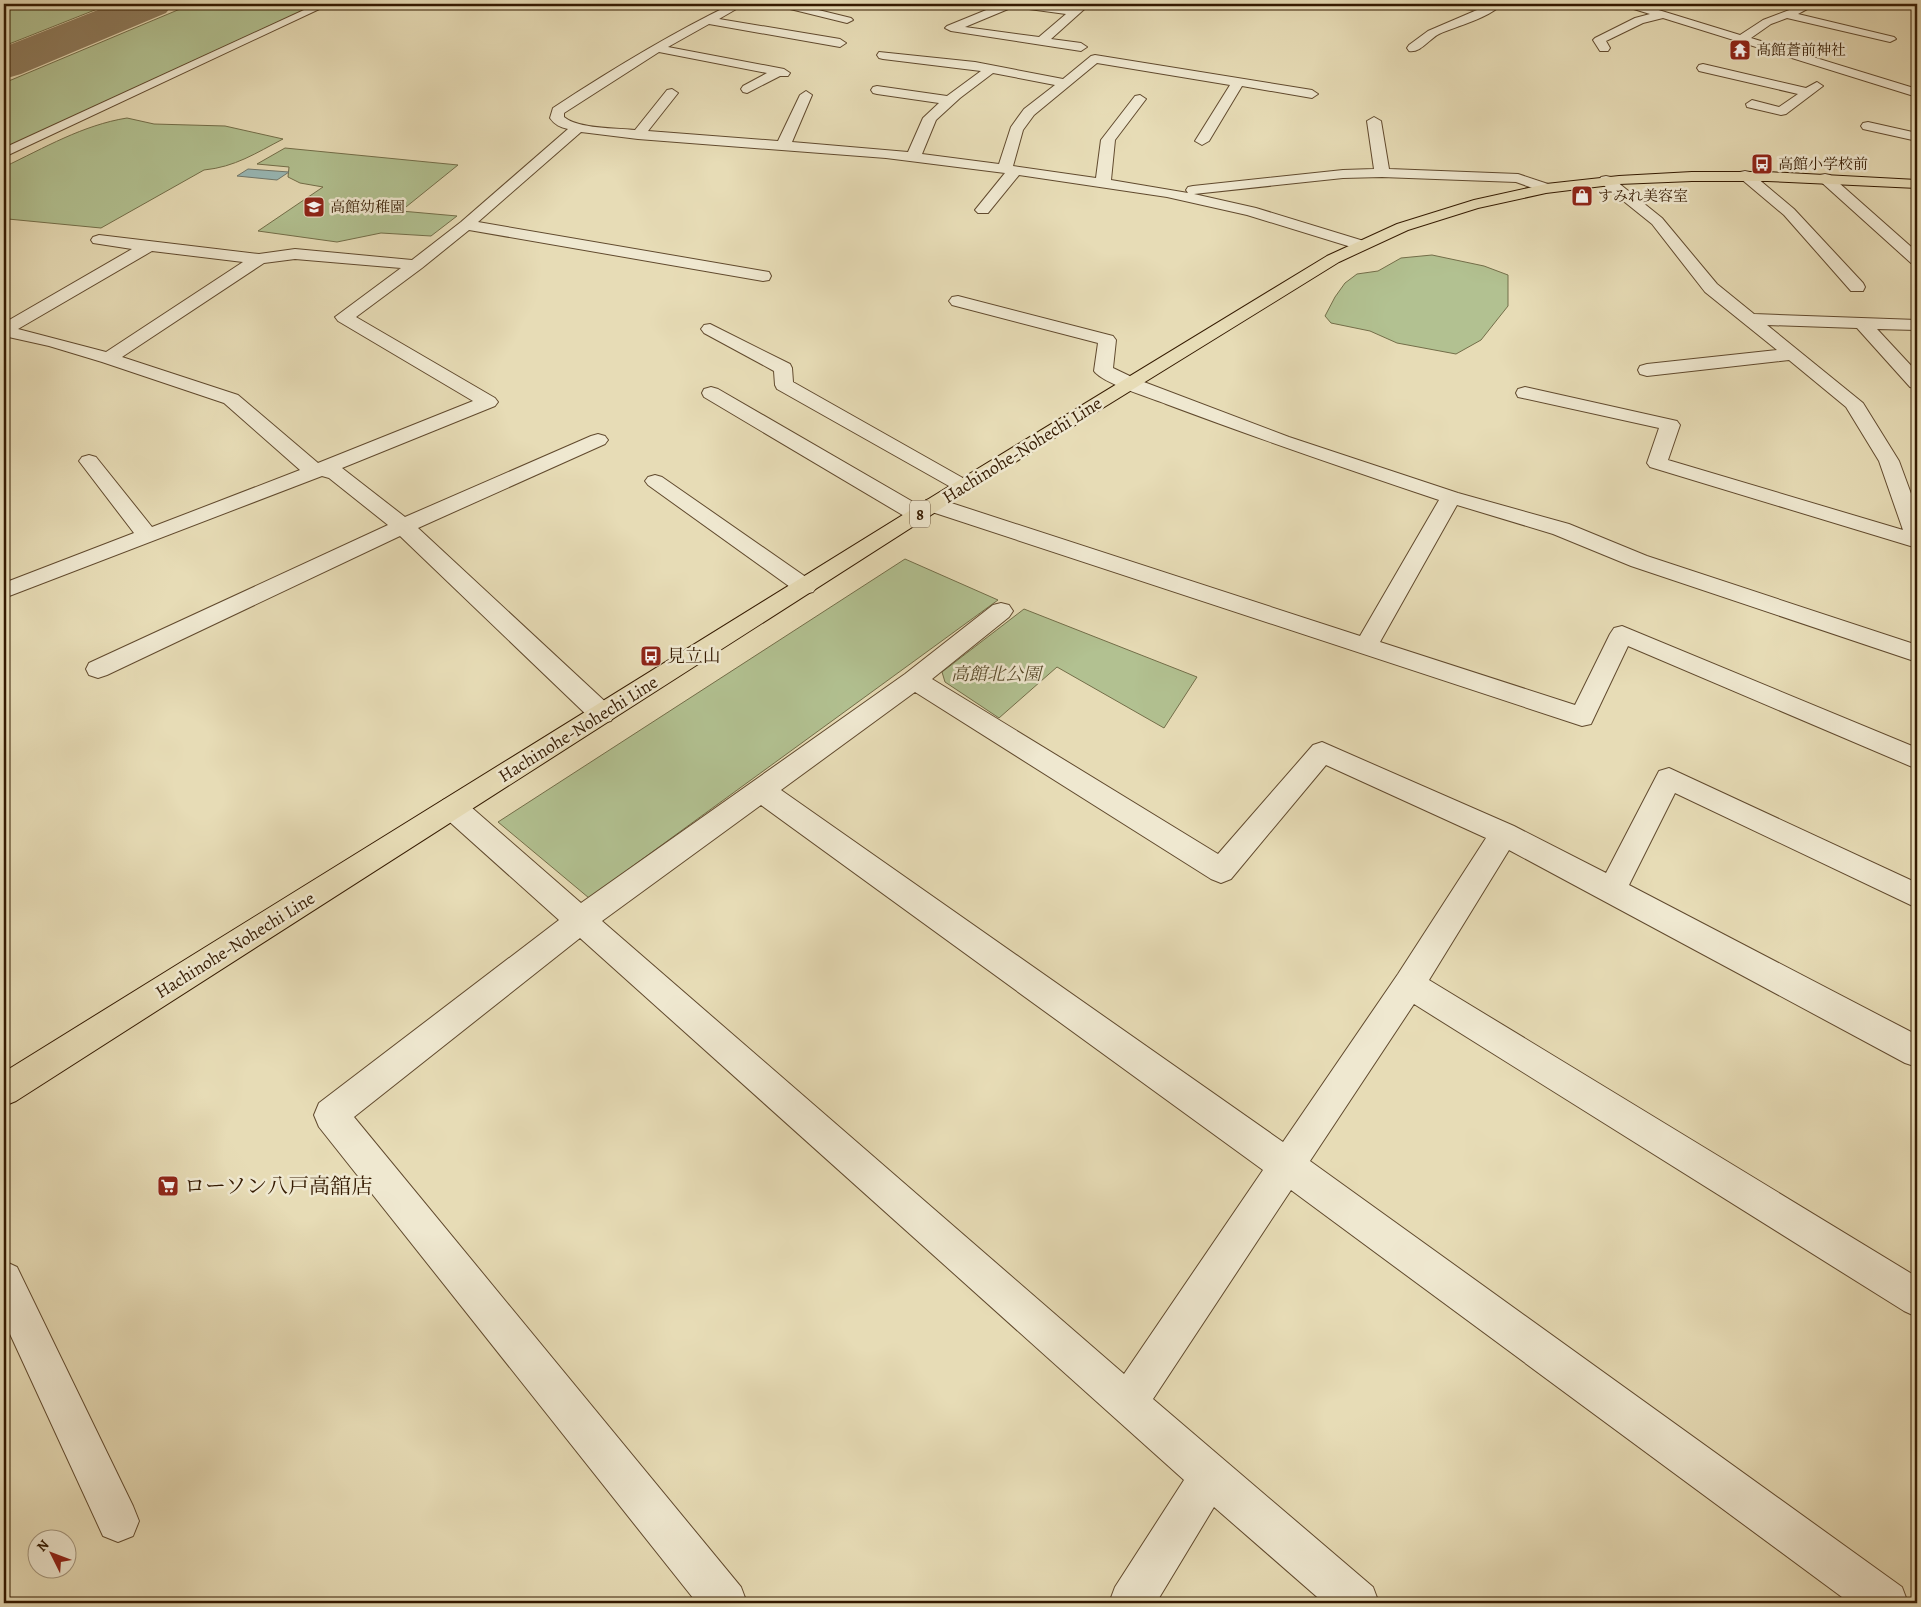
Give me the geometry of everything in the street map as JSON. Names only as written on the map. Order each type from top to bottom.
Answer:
[{"type":"main road","name":"Hachinohe-Nohechi Line","points":[[4,1090],[963,486],[1129,383],[1333,259],[1361,244],[1407,224],[1474,203],[1546,188],[1606,180],[1683,175],[1745,174],[1916,185]]},
{"type":"street","points":[[4,152],[325,4]]},
{"type":"street","points":[[740,4],[706,20],[657,48],[558,111],[557,118],[564,124],[578,127],[638,135],[913,157],[1167,193],[1260,213],[1361,244]]},
{"type":"street","points":[[782,4],[847,20]]},
{"type":"street","points":[[1010,4],[951,28],[1080,47]]},
{"type":"street","points":[[1015,4],[1075,12]]},
{"type":"street","points":[[1041,41],[1085,4]]},
{"type":"street","points":[[1442,4],[1494,6]]},
{"type":"street","points":[[1628,4],[1917,93]]},
{"type":"street","points":[[1648,10],[1669,4]]},
{"type":"street","points":[[1738,39],[1767,22],[1787,16],[1812,4]]},
{"type":"street","points":[[1414,48],[1432,33],[1494,6]]},
{"type":"street","points":[[1604,48],[1599,40],[1639,20],[1662,15]]},
{"type":"street","points":[[1787,16],[1890,39]]},
{"type":"street","points":[[706,20],[840,43]]},
{"type":"street","points":[[657,48],[781,72],[747,89]]},
{"type":"street","points":[[884,55],[991,69],[1066,83]]},
{"type":"street","points":[[983,210],[1010,170],[1016,130],[1030,112],[1095,59],[1312,94]]},
{"type":"street","points":[[1703,68],[1807,92]]},
{"type":"street","points":[[913,157],[930,118],[949,100],[991,69]]},
{"type":"street","points":[[1752,104],[1781,111],[1840,70]]},
{"type":"street","points":[[1155,84],[1170,71]]},
{"type":"street","points":[[1202,141],[1238,82]]},
{"type":"street","points":[[877,90],[949,100]]},
{"type":"street","points":[[638,135],[672,93]]},
{"type":"street","points":[[783,146],[806,95]]},
{"type":"street","points":[[1103,184],[1108,140],[1140,99]]},
{"type":"street","points":[[1374,120],[1382,173]]},
{"type":"street","points":[[1868,126],[1917,137]]},
{"type":"street","points":[[4,591],[320,470],[488,402],[344,318],[466,225],[578,127]]},
{"type":"street","points":[[1167,193],[1343,174],[1382,173],[1518,178],[1546,188]]},
{"type":"street","points":[[1745,174],[1789,212],[1857,287]]},
{"type":"street","points":[[1826,178],[1917,260]]},
{"type":"street","points":[[1606,180],[1657,221],[1711,288],[1853,403],[1889,461],[1917,540]]},
{"type":"street","points":[[466,225],[763,276]]},
{"type":"street","points":[[99,240],[259,259],[295,254],[416,265]]},
{"type":"street","points":[[4,330],[147,247]]},
{"type":"street","points":[[108,358],[259,259]]},
{"type":"street","points":[[958,300],[1107,340],[1103,371],[1129,383],[1282,440],[1451,497],[1561,529],[1639,561],[1917,654]]},
{"type":"street","points":[[1749,319],[1917,326]]},
{"type":"street","points":[[1862,323],[1917,382]]},
{"type":"street","points":[[710,329],[783,368],[784,385],[963,486]]},
{"type":"street","points":[[4,330],[108,358],[230,399],[310,468],[336,473],[403,526],[602,714]]},
{"type":"street","points":[[1647,370],[1794,354]]},
{"type":"street","points":[[711,393],[926,510],[1366,646],[1582,717],[1622,634],[1917,759]]},
{"type":"street","points":[[1525,393],[1670,425],[1657,463],[1917,540]]},
{"type":"street","points":[[98,669],[403,526],[598,440]]},
{"type":"street","points":[[89,461],[148,536]]},
{"type":"street","points":[[654,481],[805,586]]},
{"type":"street","points":[[1366,646],[1451,497]]},
{"type":"street","points":[[725,1603],[331,1115],[581,920],[914,680],[1001,611]]},
{"type":"street","points":[[914,680],[1221,871],[1322,752],[1504,834],[1917,1052]]},
{"type":"street","points":[[1612,890],[1668,778],[1917,896]]},
{"type":"street","points":[[761,790],[1287,1166],[1886,1603]]},
{"type":"street","points":[[453,808],[1210,1476],[1357,1603]]},
{"type":"street","points":[[1128,1402],[1409,984],[1504,834]]},
{"type":"street","points":[[1409,984],[1917,1298]]},
{"type":"street","points":[[4,1280],[118,1521]]},
{"type":"street","points":[[1131,1603],[1210,1476]]},
{"type":"green space","points":[[4,4],[110,4],[4,46]]},
{"type":"green space","points":[[192,4],[317,4],[4,148],[4,83]]},
{"type":"green space","points":[[127,118],[154,124],[225,126],[283,139],[236,163],[204,170],[101,228],[8,219],[4,221],[4,167],[79,132],[111,121]]},
{"type":"green space","points":[[285,148],[458,165],[401,211],[457,216],[431,236],[381,233],[337,242],[258,231],[323,187],[300,183],[288,177],[289,167],[257,164]]},
{"type":"green space","points":[[1432,255],[1484,266],[1508,275],[1508,306],[1481,340],[1456,354],[1397,343],[1370,331],[1331,323],[1325,316],[1345,283],[1357,274],[1378,271],[1401,258]]},
{"type":"green space","points":[[905,559],[998,600],[589,898],[498,822]]},
{"type":"green space","name":"高館北公園","points":[[1024,609],[1197,677],[1164,728],[1057,667],[999,718],[945,682],[942,672]]},
{"type":"water","points":[[248,169],[289,172],[277,180],[237,176]]},
{"type":"taxiway","points":[[4,64],[151,4]]},
{"type":"place","name":"髙館蒼前神社","points":[[1740,50]]},
{"type":"place","name":"高館小学校前","points":[[1762,164]]},
{"type":"place","name":"すみれ美容室","points":[[1582,196]]},
{"type":"place","name":"高館幼稚園","points":[[314,207]]},
{"type":"place","name":"見立山","points":[[651,656]]},
{"type":"place","name":"ローソン八戸高舘店","points":[[168,1186]]}]
